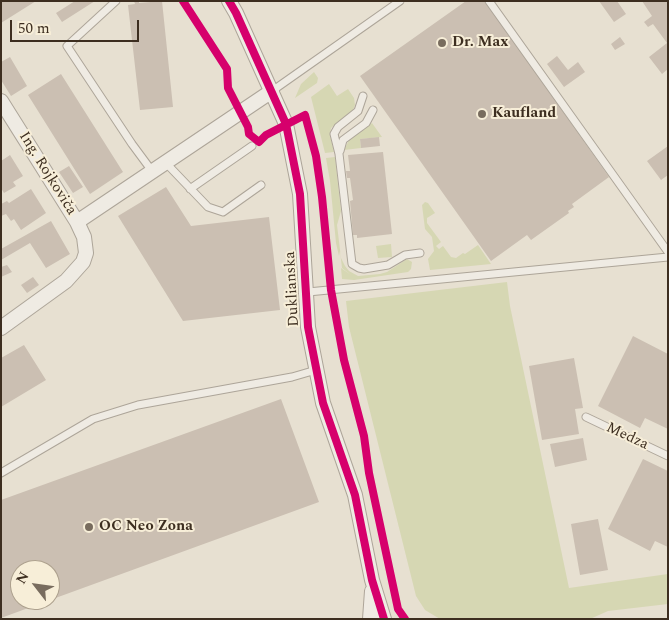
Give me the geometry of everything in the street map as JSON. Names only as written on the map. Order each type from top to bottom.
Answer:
[{"type":"street","name":"Duklianska","points":[[229,1],[286,124],[300,194],[308,292],[308,327],[316,370],[323,403],[355,495],[372,580]]},
{"type":"street","points":[[77,222],[272,91]]},
{"type":"street","name":"Ing. Rojkoviča","points":[[1,101],[77,222],[84,237],[86,253],[83,262],[66,281],[1,328]]},
{"type":"street","points":[[370,619],[372,580]]},
{"type":"street","points":[[372,580],[384,619]]},
{"type":"lane","points":[[116,1],[67,46],[152,171]]},
{"type":"lane","points":[[272,91],[400,1]]},
{"type":"lane","points":[[488,1],[668,252]]},
{"type":"lane","points":[[363,96],[358,111],[336,130],[335,138],[339,154],[352,264],[364,269],[388,266],[405,255],[420,253]]},
{"type":"lane","points":[[339,154],[343,140],[366,123],[373,110]]},
{"type":"lane","points":[[190,189],[252,146]]},
{"type":"lane","points":[[164,162],[208,207],[223,212],[262,185]]},
{"type":"lane","points":[[308,292],[668,257]]},
{"type":"lane","points":[[1,473],[93,419],[138,405],[292,377],[316,370]]},
{"type":"lane","name":"Medza","points":[[586,417],[668,456]]},
{"type":"green space","points":[[314,72],[318,78],[317,83],[295,98],[301,84]]},
{"type":"green space","points":[[329,84],[337,96],[348,89],[354,98],[355,105],[353,110],[331,128],[330,135],[334,152],[325,153],[311,97]]},
{"type":"green space","points":[[372,123],[382,137],[360,139],[361,148],[344,150],[349,140]]},
{"type":"green space","points":[[335,157],[341,211],[337,225],[341,258],[345,266],[349,271],[358,276],[380,274],[387,272],[407,259],[412,262],[411,269],[408,272],[354,280],[342,279],[341,268],[351,275],[342,268],[340,251],[339,256],[336,243],[326,158]]},
{"type":"green space","points":[[425,202],[428,203],[435,213],[427,218],[427,223],[441,242],[436,246],[439,249],[443,246],[451,257],[456,258],[478,245],[491,264],[430,270],[428,259],[434,251],[432,237],[425,229],[422,205]]},
{"type":"green space","points":[[391,244],[392,257],[378,258],[376,246]]},
{"type":"green space","points":[[507,282],[510,306],[569,588],[668,574],[668,604],[608,611],[590,619],[440,619],[425,610],[416,596],[349,327],[346,301]]},
{"type":"building","points":[[1,1],[36,1],[1,23]]},
{"type":"building","points":[[75,1],[95,1],[62,22],[56,13]]},
{"type":"building","points":[[134,1],[139,1],[139,3],[162,1],[173,107],[140,110],[128,5],[135,4]]},
{"type":"building","points":[[466,1],[485,1],[609,177],[572,204],[574,207],[568,211],[569,213],[531,240],[527,235],[491,261],[360,76]]},
{"type":"building","points":[[599,1],[617,1],[626,14],[614,22]]},
{"type":"building","points":[[642,1],[668,1],[668,69],[662,74],[649,57],[667,43],[653,24],[648,27],[644,22],[652,16]]},
{"type":"building","points":[[620,37],[625,44],[615,50],[611,44]]},
{"type":"building","points":[[557,56],[568,70],[578,62],[585,72],[564,87],[547,64]]},
{"type":"building","points":[[10,57],[27,86],[11,96],[1,80],[1,62]]},
{"type":"building","points":[[61,74],[123,172],[90,194],[28,95]]},
{"type":"building","points":[[379,137],[380,146],[361,148],[360,139]]},
{"type":"building","points":[[668,146],[668,175],[661,180],[647,161]]},
{"type":"building","points":[[383,152],[392,234],[357,238],[357,235],[353,235],[350,201],[353,200],[350,178],[347,178],[346,171],[350,171],[348,155]]},
{"type":"building","points":[[10,155],[23,176],[13,182],[16,186],[4,193],[1,188],[1,161]]},
{"type":"building","points":[[69,166],[83,187],[73,193],[59,172]]},
{"type":"building","points":[[166,187],[191,226],[269,217],[280,310],[183,321],[118,216]]},
{"type":"building","points":[[31,189],[46,213],[21,230],[14,219],[11,221],[6,214],[1,216],[1,204],[7,201],[9,203]]},
{"type":"building","points":[[51,221],[70,254],[46,268],[30,243],[1,260],[1,249]]},
{"type":"building","points":[[7,265],[12,272],[1,277],[1,267]]},
{"type":"building","points":[[33,277],[39,285],[27,293],[21,285]]},
{"type":"building","points":[[633,336],[668,354],[668,429],[645,418],[640,428],[598,406]]},
{"type":"building","points":[[24,345],[46,380],[1,407],[1,358]]},
{"type":"building","points":[[574,358],[583,408],[575,409],[579,434],[542,440],[529,366]]},
{"type":"building","points":[[281,399],[319,502],[60,596],[60,560],[10,560],[10,610],[23,610],[1,618],[1,500]]},
{"type":"building","points":[[583,438],[587,460],[555,467],[550,444]]},
{"type":"building","points":[[643,459],[668,471],[668,547],[655,541],[650,551],[608,529]]},
{"type":"building","points":[[598,519],[608,570],[580,575],[571,524]]},
{"type":"cycle path","points":[[183,1],[227,69],[228,88],[248,127],[249,134],[259,142],[266,135],[305,115],[316,156],[331,290],[344,360],[364,436],[369,473],[398,609],[405,619]]},
{"type":"cycle path","points":[[229,1],[286,124],[300,194],[308,327],[323,403],[355,495],[372,580],[384,619]]},
{"type":"place","name":"Dr. Max","points":[[442,43]]},
{"type":"place","name":"Kaufland","points":[[482,114]]},
{"type":"place","name":"OC Neo Zona","points":[[89,527]]}]
